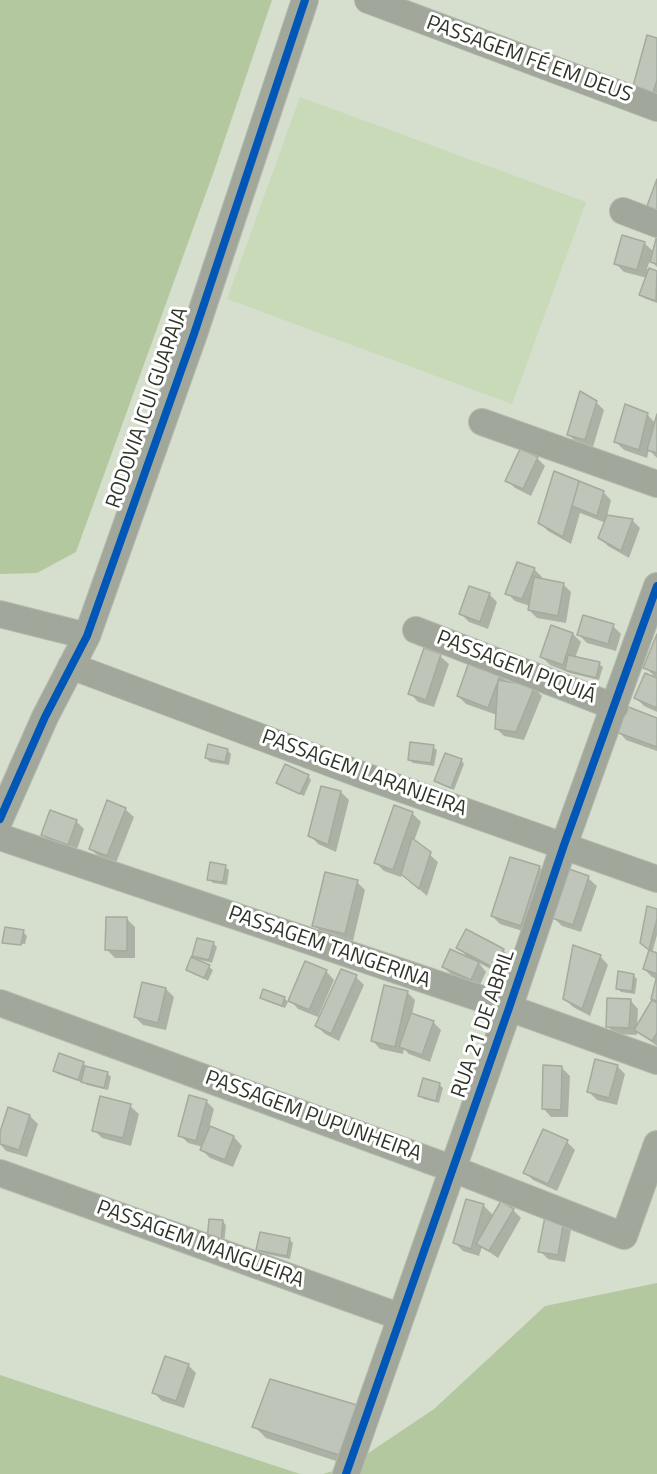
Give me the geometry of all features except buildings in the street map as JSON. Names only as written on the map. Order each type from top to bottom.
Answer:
[{"type":"street","name":"RODOVIA ICUI GUARAJA","points":[[0,819],[45,717],[87,636],[194,334],[305,0]]},
{"type":"street","name":"PASSAGEM FÉ EM DEUS","points":[[368,0],[657,108]]},
{"type":"street","points":[[623,211],[657,224]]},
{"type":"street","points":[[482,422],[657,484]]},
{"type":"street","name":"RUA 21 DE ABRIL","points":[[346,1474],[564,845],[657,586]]},
{"type":"street","points":[[0,614],[87,636]]},
{"type":"street","name":"PASSAGEM PIQUIÁ","points":[[416,630],[615,706]]},
{"type":"street","name":"PASSAGEM LARANJEIRA","points":[[71,666],[362,776],[657,879]]},
{"type":"street","name":"PASSAGEM TANGERINA","points":[[0,837],[509,1008],[657,1061]]},
{"type":"street","name":"PASSAGEM PUPUNHEIRA","points":[[0,1002],[453,1169],[624,1236],[657,1144]]},
{"type":"street","name":"PASSAGEM MANGUEIRA","points":[[0,1173],[401,1317]]},
{"type":"green space","points":[[0,0],[272,0],[214,171],[76,552],[37,573],[0,574]]},
{"type":"green space","points":[[300,97],[586,202],[512,404],[227,299]]},
{"type":"green space","points":[[657,1283],[657,1474],[323,1474],[349,1466],[434,1409],[545,1306]]},
{"type":"green space","points":[[0,1375],[300,1474],[0,1474]]},
{"type":"cycle path","points":[[0,819],[45,717],[87,636],[194,334],[305,0]]},
{"type":"cycle path","points":[[346,1474],[564,845],[657,586]]}]
